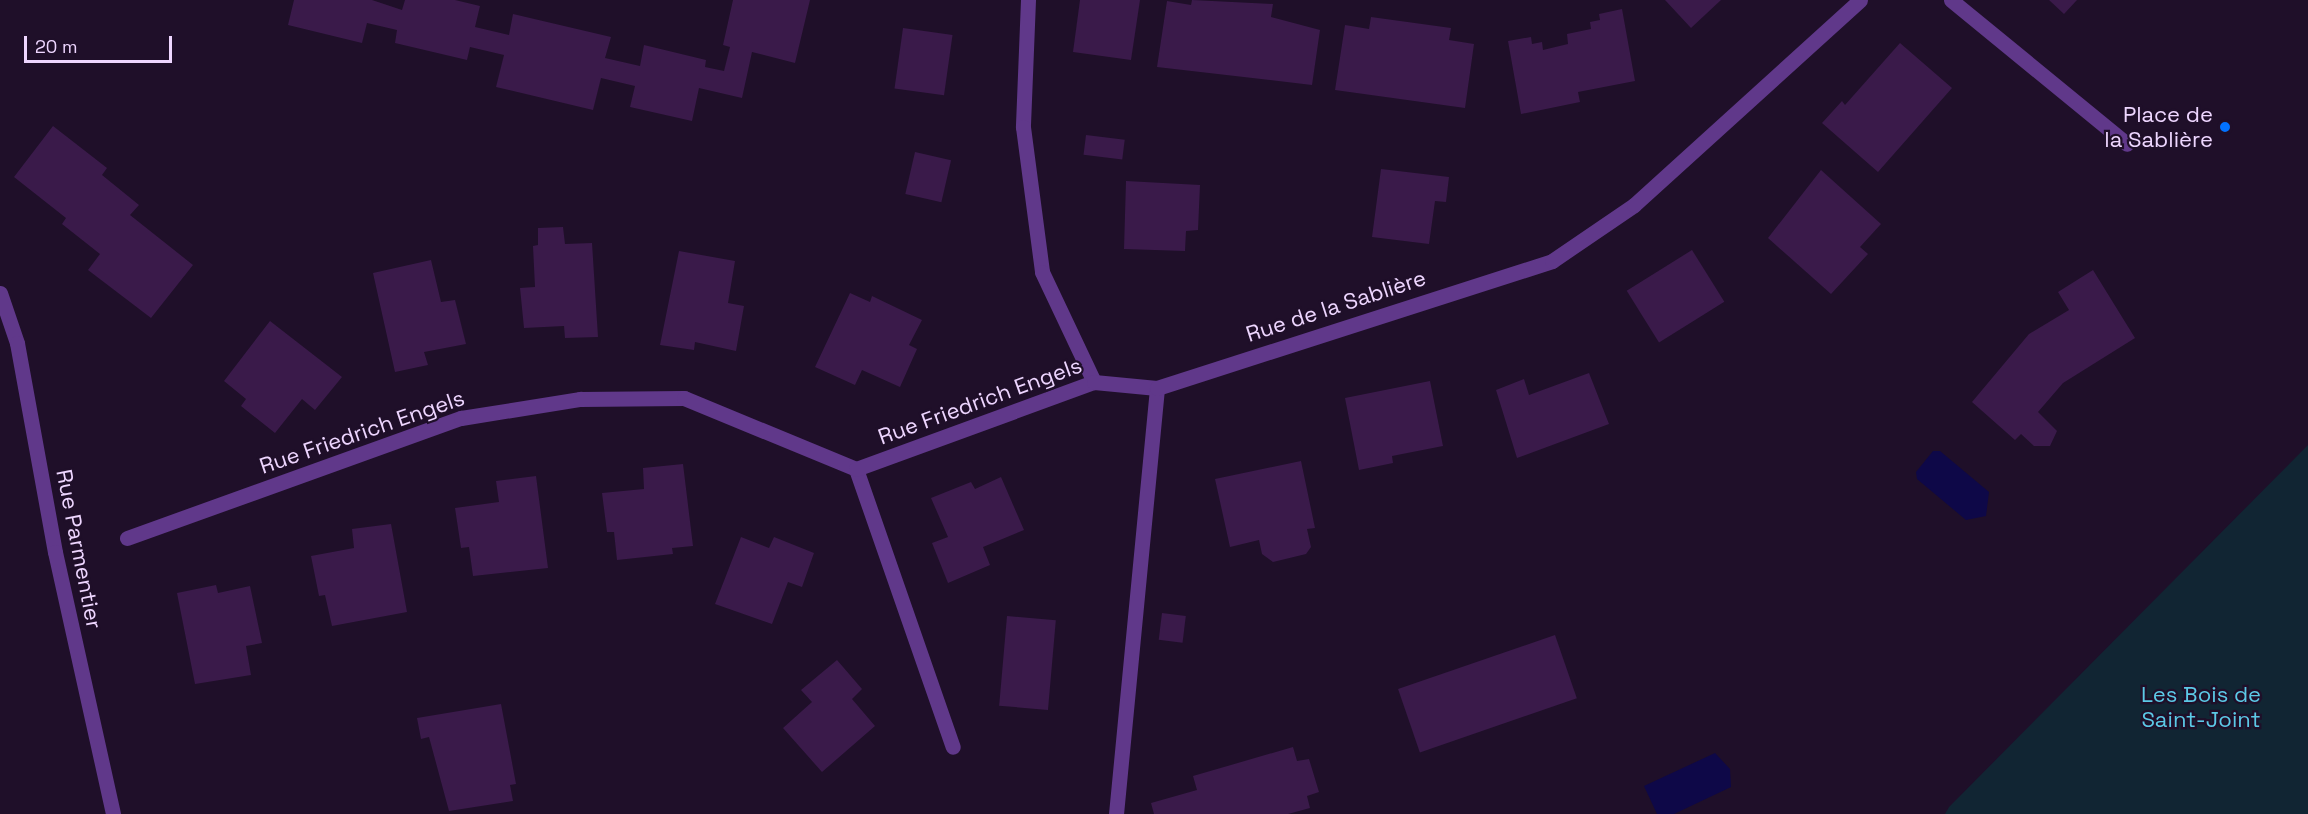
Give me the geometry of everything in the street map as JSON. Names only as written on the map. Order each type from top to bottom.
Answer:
[{"type":"street","points":[[1028,0],[1023,127],[1042,272],[1094,382]]},
{"type":"street","name":"Rue de la Sablière","points":[[1157,388],[1551,261],[1634,205],[1860,0]]},
{"type":"street","points":[[1951,0],[2127,144]]},
{"type":"street","name":"Rue Parmentier","points":[[0,293],[16,343],[55,552],[113,814]]},
{"type":"street","name":"Rue Friedrich Engels","points":[[127,538],[461,418],[580,399],[684,398],[856,469],[1094,382],[1157,388]]},
{"type":"street","points":[[1116,814],[1157,388]]},
{"type":"street","points":[[856,469],[952,747]]},
{"type":"green space","name":"Les Bois de Saint-Joint","points":[[2308,445],[2308,814],[1945,814],[1949,807]]},
{"type":"shaded area","points":[[1933,451],[1940,451],[1989,492],[1986,516],[1966,520],[1917,479],[1916,472]]},
{"type":"shaded area","points":[[1715,753],[1730,769],[1731,787],[1674,814],[1657,814],[1644,786]]},
{"type":"building","points":[[294,0],[372,0],[402,10],[405,0],[455,0],[480,6],[475,27],[509,35],[513,14],[611,37],[605,58],[640,66],[644,45],[706,60],[705,67],[724,71],[730,47],[723,45],[733,0],[810,0],[795,63],[752,52],[742,98],[699,88],[692,121],[630,107],[635,86],[601,78],[593,110],[496,87],[504,55],[470,47],[467,60],[395,43],[397,30],[367,23],[362,43],[288,25]]},
{"type":"building","points":[[1080,0],[1140,0],[1131,60],[1073,52]]},
{"type":"building","points":[[1192,0],[1273,4],[1271,17],[1320,30],[1312,85],[1157,67],[1167,1],[1191,5]]},
{"type":"building","points":[[1665,0],[1721,0],[1691,28]]},
{"type":"building","points":[[2049,0],[2077,0],[2064,14]]},
{"type":"building","points":[[1622,9],[1635,81],[1578,92],[1580,102],[1521,114],[1508,41],[1531,37],[1532,44],[1542,42],[1543,50],[1568,44],[1567,34],[1591,29],[1590,22],[1600,20],[1599,14]]},
{"type":"building","points":[[1371,17],[1451,28],[1449,40],[1474,44],[1465,108],[1335,90],[1345,25],[1369,29]]},
{"type":"building","points":[[903,28],[953,35],[944,95],[895,88]]},
{"type":"building","points":[[1900,43],[1952,88],[1878,172],[1822,123],[1842,101],[1845,105]]},
{"type":"building","points":[[53,126],[107,168],[102,175],[139,205],[130,215],[193,265],[151,318],[88,270],[100,254],[62,224],[66,218],[14,177]]},
{"type":"building","points":[[1086,135],[1125,140],[1122,160],[1084,155]]},
{"type":"building","points":[[915,152],[951,160],[941,202],[905,194]]},
{"type":"building","points":[[1381,169],[1449,177],[1446,202],[1435,201],[1429,244],[1372,237]]},
{"type":"building","points":[[1821,170],[1881,224],[1860,247],[1868,254],[1831,294],[1768,238]]},
{"type":"building","points":[[1126,181],[1200,185],[1198,230],[1186,231],[1185,251],[1124,249]]},
{"type":"building","points":[[563,227],[565,244],[592,243],[598,337],[565,338],[564,326],[524,328],[520,288],[535,287],[533,246],[538,245],[538,228]]},
{"type":"building","points":[[1692,250],[1724,302],[1659,343],[1627,291]]},
{"type":"building","points":[[679,251],[735,261],[728,303],[744,306],[736,351],[695,342],[694,350],[660,345]]},
{"type":"building","points":[[431,260],[441,302],[455,300],[466,344],[424,352],[428,365],[395,372],[373,273]]},
{"type":"building","points":[[2093,270],[2135,338],[2063,383],[2038,412],[2057,431],[2050,446],[2034,446],[2021,434],[2015,440],[1972,402],[2029,334],[2069,310],[2058,292]]},
{"type":"building","points":[[850,293],[870,302],[872,296],[922,320],[909,345],[917,349],[900,387],[862,370],[855,385],[815,367]]},
{"type":"building","points":[[270,321],[342,377],[315,410],[302,399],[275,433],[241,406],[246,399],[224,381]]},
{"type":"building","points":[[1589,373],[1609,424],[1517,458],[1496,390],[1524,379],[1529,395]]},
{"type":"building","points":[[1430,381],[1443,446],[1392,456],[1393,463],[1359,470],[1345,398]]},
{"type":"building","points":[[1301,461],[1315,528],[1307,529],[1311,547],[1306,554],[1273,562],[1262,554],[1259,540],[1230,547],[1215,479]]},
{"type":"building","points":[[683,464],[693,546],[672,548],[673,554],[617,560],[614,532],[607,532],[602,493],[644,489],[643,468]]},
{"type":"building","points":[[536,476],[548,568],[473,576],[469,547],[461,548],[455,508],[499,502],[496,481]]},
{"type":"building","points":[[1001,477],[1024,530],[983,547],[990,565],[948,583],[932,543],[948,537],[931,498],[971,482],[975,489]]},
{"type":"building","points":[[391,524],[407,612],[332,626],[325,595],[319,596],[311,556],[354,548],[352,529]]},
{"type":"building","points":[[741,537],[769,548],[774,537],[814,553],[802,587],[788,582],[772,624],[715,604]]},
{"type":"building","points":[[216,585],[218,593],[250,586],[262,643],[246,646],[251,675],[195,684],[177,593]]},
{"type":"building","points":[[1162,613],[1186,616],[1183,643],[1159,640]]},
{"type":"building","points":[[1007,616],[1056,620],[1048,710],[999,706]]},
{"type":"building","points":[[1555,635],[1577,698],[1420,752],[1398,689]]},
{"type":"building","points":[[837,660],[862,689],[852,699],[875,726],[822,772],[783,728],[812,702],[801,690]]},
{"type":"building","points":[[501,704],[516,784],[510,785],[513,801],[449,811],[429,737],[421,739],[417,718]]},
{"type":"building","points":[[1293,747],[1297,761],[1309,759],[1319,792],[1307,796],[1310,808],[1288,814],[1154,814],[1151,803],[1197,790],[1193,776]]},
{"type":"place","name":"Place de la Sablière","points":[[2225,127]]}]
